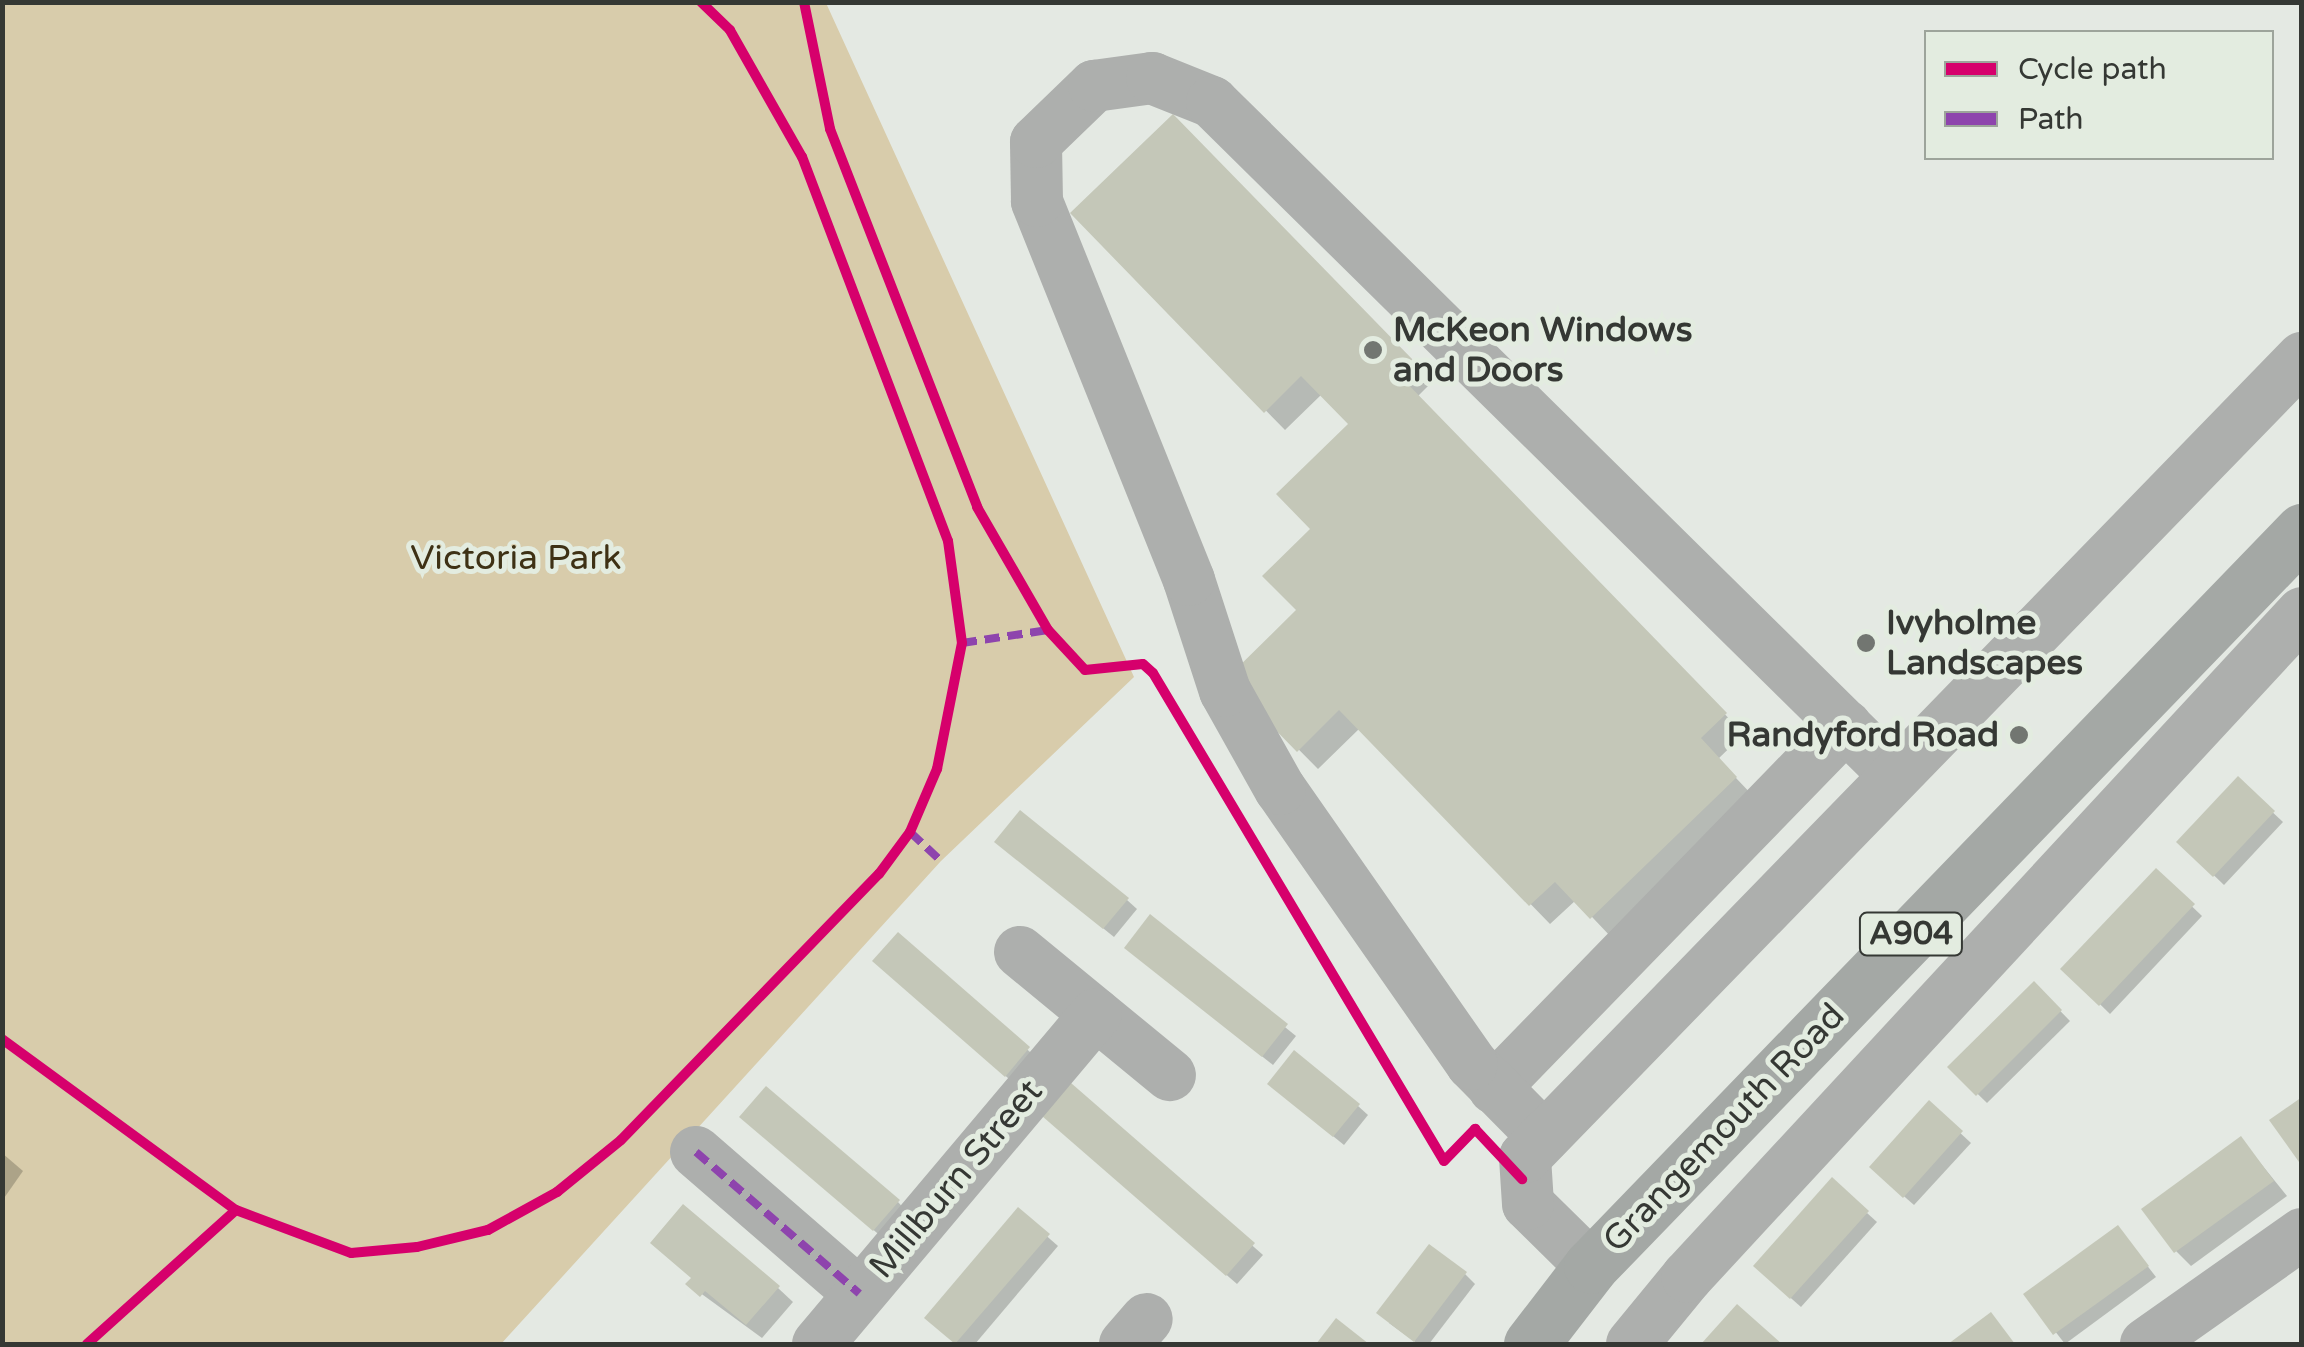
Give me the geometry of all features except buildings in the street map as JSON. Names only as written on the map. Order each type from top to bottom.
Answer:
[{"type":"main road","name":"Grangemouth Road","points":[[1530,1344],[1591,1266],[2302,532]]},
{"type":"street","points":[[1544,1137],[1494,1088],[1280,789],[1225,691],[1189,580],[1037,201],[1036,142],[1094,86],[1152,78],[1212,102],[1894,774]]},
{"type":"street","points":[[1591,1266],[1528,1204],[1525,1157],[2302,358]]},
{"type":"street","points":[[2240,594],[2295,633]]},
{"type":"street","name":"Grangemouth Road","points":[[1632,1344],[1687,1277],[2295,633]]},
{"type":"street","points":[[1494,1088],[1846,726]]},
{"type":"street","points":[[1020,952],[1170,1075]]},
{"type":"street","name":"Millburn Street","points":[[818,1344],[1096,1014]]},
{"type":"street","points":[[696,1152],[859,1293]]},
{"type":"street","points":[[2146,1344],[2302,1234]]},
{"type":"green space","name":"Victoria Park","points":[[3,3],[826,3],[1134,677],[941,861],[501,1344],[3,1344]]},
{"type":"marked path","points":[[962,643],[1048,630]]},
{"type":"marked path","points":[[910,832],[941,861]]},
{"type":"marked path","points":[[696,1152],[859,1293]]},
{"type":"cycle path","points":[[2,1039],[236,1210],[351,1253],[417,1247],[488,1230],[557,1192],[621,1140],[879,874],[910,832],[937,769],[962,643],[948,541],[802,157],[730,30],[701,2]]},
{"type":"cycle path","points":[[804,2],[830,129],[977,507],[1048,630],[1085,670],[1143,664],[1153,673],[1444,1161],[1475,1129],[1522,1179]]},
{"type":"cycle path","points":[[87,1344],[236,1210]]},
{"type":"place","name":"McKeon Windows and Doors","points":[[1373,350]]},
{"type":"place","name":"Ivyholme Landscapes","points":[[1866,643]]},
{"type":"place","name":"Randyford Road","points":[[2019,735]]}]
